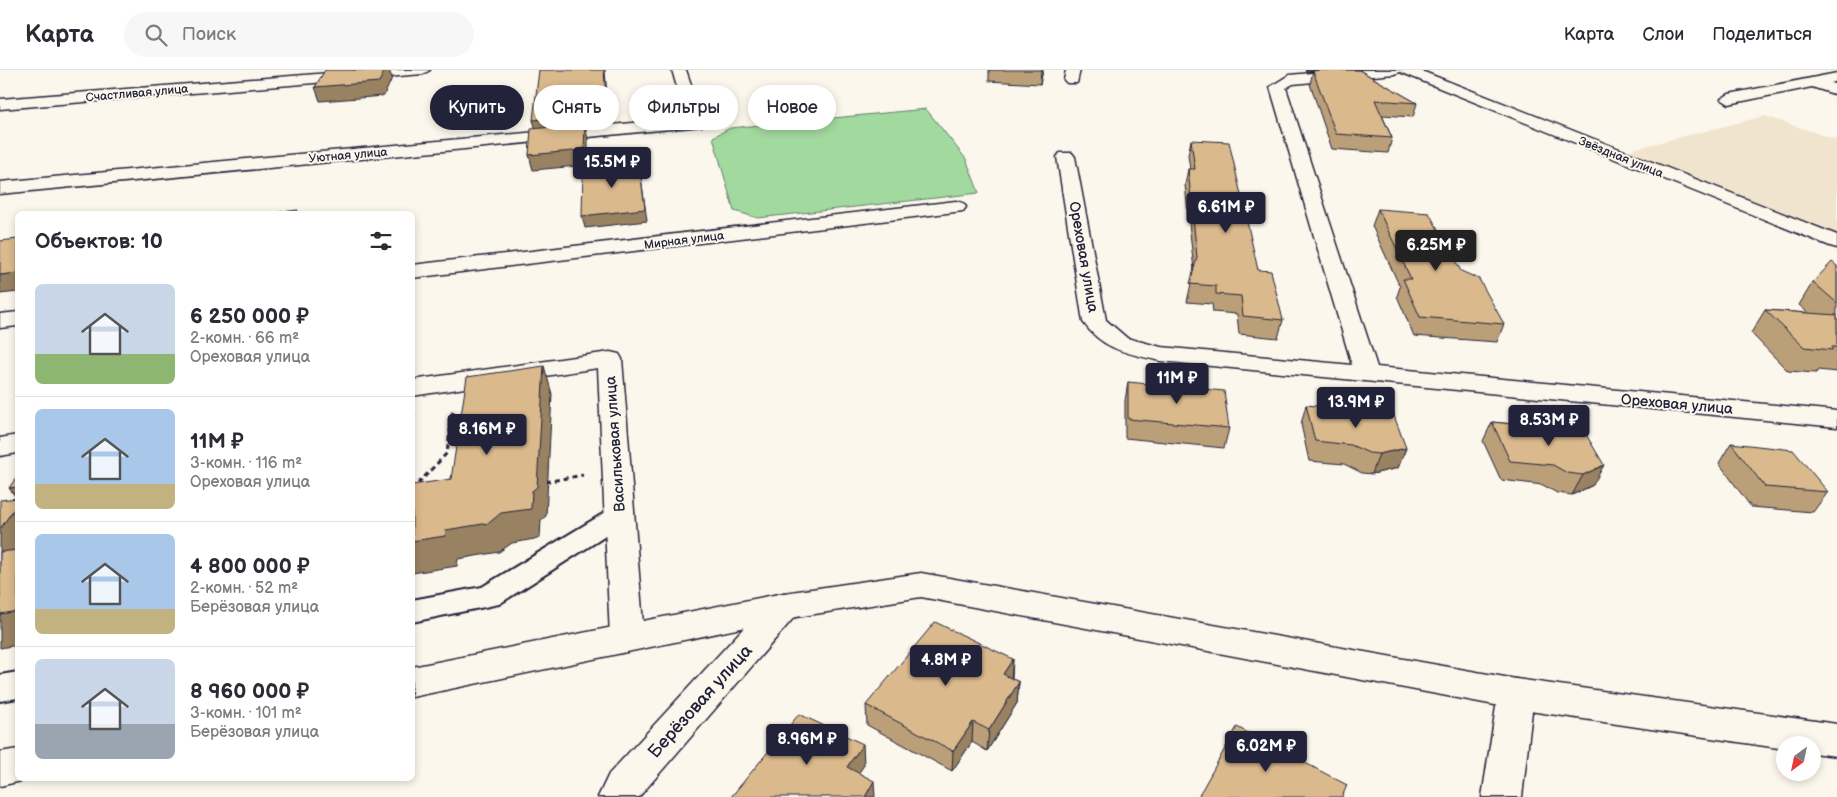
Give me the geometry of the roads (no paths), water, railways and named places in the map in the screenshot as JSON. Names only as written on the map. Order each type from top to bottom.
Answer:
[{"type":"street","name":"Счастливая улица","points":[[0,104],[423,70]]},
{"type":"street","name":"Уютная улица","points":[[0,188],[696,122],[679,70]]},
{"type":"street","points":[[1368,374],[1278,87],[1289,80],[1394,70]]},
{"type":"street","name":"Звёздная улица","points":[[1406,70],[1837,242]]},
{"type":"street","points":[[1730,99],[1837,77]]},
{"type":"street","points":[[1813,82],[1837,90]]},
{"type":"street","name":"Ореховая улица","points":[[1066,157],[1095,322],[1118,342],[1160,354],[1837,419]]},
{"type":"street","name":"Мирная улица","points":[[415,272],[956,207]]},
{"type":"street","points":[[0,321],[15,319]]},
{"type":"street","name":"Васильковая улица","points":[[415,388],[610,359],[627,637]]},
{"type":"street","points":[[0,447],[15,444]]},
{"type":"street","points":[[415,681],[784,606],[921,586],[1516,694],[1837,740]]},
{"type":"street","name":"Берёзовая улица","points":[[618,797],[623,787],[784,606]]},
{"type":"street","points":[[1502,797],[1516,694]]},
{"type":"street","points":[[0,769],[15,766]]},
{"type":"lane","points":[[415,609],[489,596],[620,515]]},
{"type":"lane","points":[[0,688],[15,686]]}]
